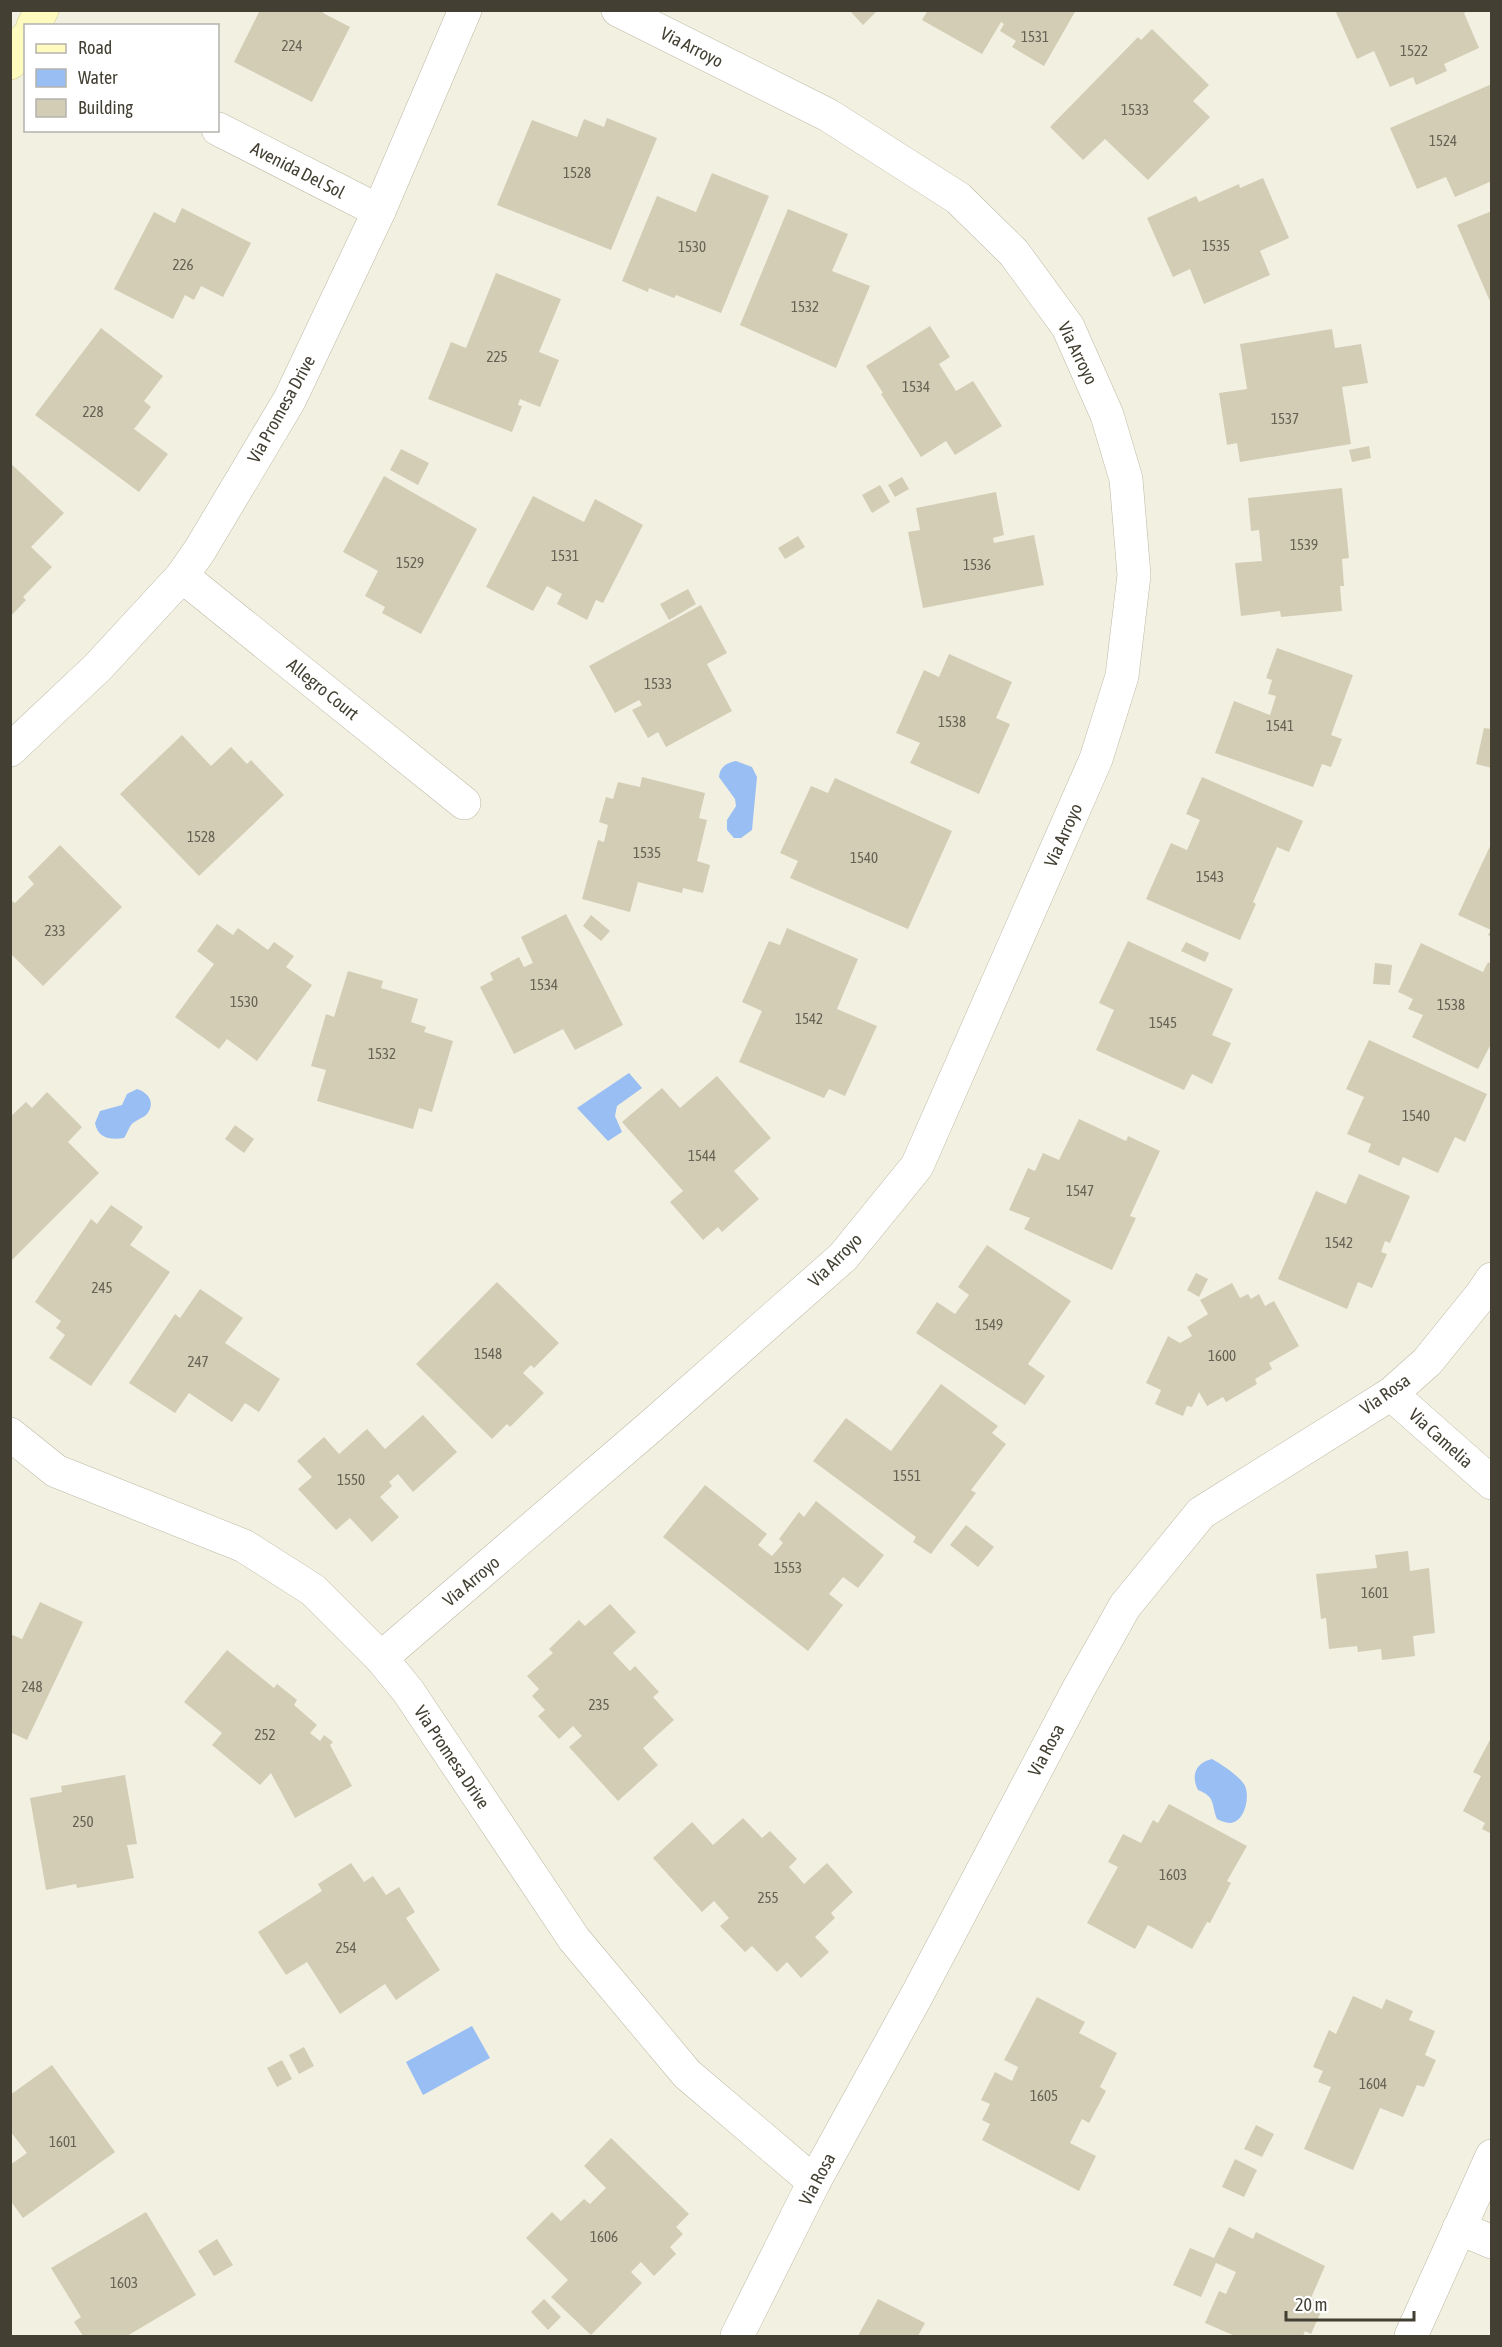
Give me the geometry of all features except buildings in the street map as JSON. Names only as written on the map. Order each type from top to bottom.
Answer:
[{"type":"main road","points":[[34,24],[42,10]]},
{"type":"main road","points":[[10,63],[24,41]]},
{"type":"street","name":"Via Promesa Drive","points":[[10,750],[98,667],[182,576],[200,550],[290,399],[380,211],[465,10]]},
{"type":"street","name":"Via Arroyo","points":[[381,1658],[650,1427],[843,1257],[917,1166],[1096,759],[1122,676],[1134,575],[1126,479],[1107,415],[1068,327],[1014,253],[958,198],[828,115],[618,10]]},
{"type":"street","points":[[10,24],[24,32]]},
{"type":"street","name":"Avenida Del Sol","points":[[219,130],[380,211]]},
{"type":"street","name":"Allegro Court","points":[[182,576],[464,802]]},
{"type":"street","name":"Via Rosa","points":[[736,2337],[814,2182],[917,1995],[1078,1688],[1125,1606],[1201,1513],[1391,1394],[1427,1362],[1482,1294],[1491,1279]]},
{"type":"street","name":"Via Camelia","points":[[1391,1394],[1491,1483]]},
{"type":"street","name":"Via Promesa Drive","points":[[10,1434],[56,1471],[244,1546],[313,1590],[381,1658],[408,1691],[574,1940],[687,2074],[814,2182]]},
{"type":"street","points":[[1411,2337],[1491,2156]]},
{"type":"street","points":[[1459,2228],[1491,2242]]},
{"type":"water","points":[[736,761],[752,767],[757,777],[752,830],[741,838],[734,838],[727,830],[727,820],[736,806],[735,799],[719,777],[724,766]]},
{"type":"water","points":[[629,1073],[642,1088],[617,1106],[615,1116],[622,1132],[608,1141],[577,1108]]},
{"type":"water","points":[[137,1089],[150,1098],[151,1106],[147,1114],[133,1123],[124,1138],[114,1139],[102,1135],[95,1123],[100,1111],[122,1105],[127,1094]]},
{"type":"water","points":[[1212,1759],[1225,1767],[1245,1786],[1247,1796],[1245,1808],[1240,1818],[1231,1823],[1217,1819],[1210,1798],[1198,1790],[1196,1785],[1195,1775],[1198,1767]]},
{"type":"water","points":[[472,2026],[490,2058],[423,2095],[406,2062]]}]
